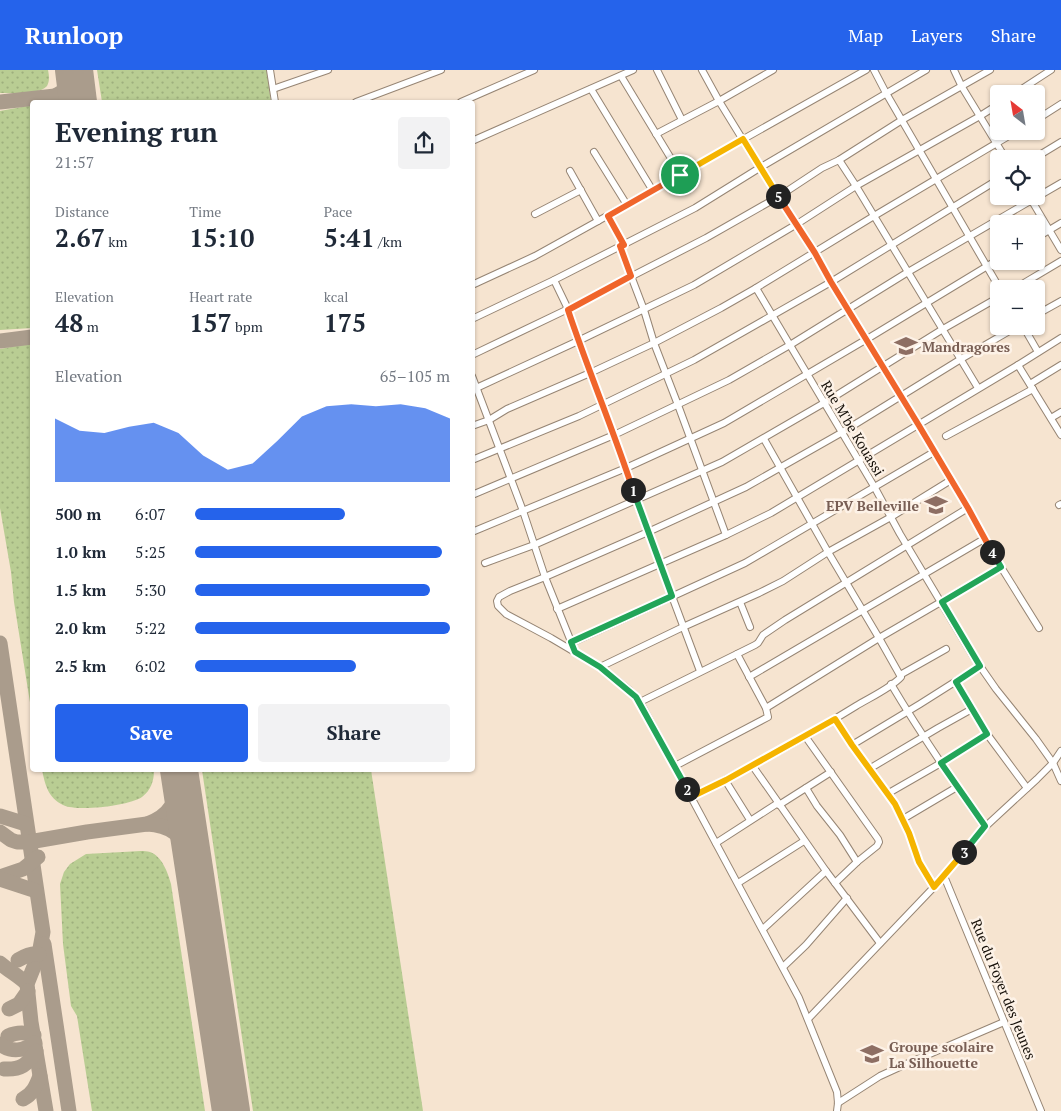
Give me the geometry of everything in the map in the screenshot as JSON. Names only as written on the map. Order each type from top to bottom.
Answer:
[{"type":"street","points":[[270,70],[275,100]]},
{"type":"street","points":[[273,89],[328,70]]},
{"type":"street","points":[[361,100],[441,70]]},
{"type":"street","points":[[466,100],[534,70]]},
{"type":"street","points":[[475,140],[633,70]]},
{"type":"street","points":[[657,70],[682,120]]},
{"type":"street","points":[[702,70],[778,197],[815,253],[968,508],[984,539],[1039,628]]},
{"type":"street","points":[[656,134],[720,101],[773,70]]},
{"type":"street","points":[[475,284],[535,256],[866,70]]},
{"type":"street","points":[[874,70],[995,280]]},
{"type":"street","points":[[475,318],[554,280],[695,208],[760,167],[926,70]]},
{"type":"street","points":[[954,70],[962,87],[1001,150]]},
{"type":"street","points":[[475,354],[568,310],[669,258],[778,197],[902,120],[990,70]]},
{"type":"street","points":[[1028,85],[1051,70]]},
{"type":"street","points":[[621,76],[680,175]]},
{"type":"street","points":[[591,89],[653,191]]},
{"type":"street","points":[[1045,114],[1061,104]]},
{"type":"street","points":[[575,652],[544,577],[511,478],[475,389],[694,285],[797,224],[856,186],[990,110]]},
{"type":"street","points":[[475,425],[654,343],[756,288],[1003,140]]},
{"type":"street","points":[[1045,152],[1061,142]]},
{"type":"street","points":[[594,152],[627,205]]},
{"type":"street","points":[[839,160],[978,388]]},
{"type":"street","points":[[570,171],[598,221]]},
{"type":"street","points":[[1045,191],[1061,183]]},
{"type":"street","points":[[475,459],[579,416],[694,360],[831,282],[990,185]]},
{"type":"street","points":[[535,214],[581,190]]},
{"type":"street","points":[[475,494],[614,435],[736,376],[790,346],[1019,205]]},
{"type":"street","points":[[1034,205],[1061,250]]},
{"type":"street","points":[[608,216],[622,246],[654,343],[726,535]]},
{"type":"street","points":[[1045,233],[1061,224]]},
{"type":"street","points":[[1029,280],[1061,261]]},
{"type":"street","points":[[475,531],[626,468],[724,423],[867,340],[990,264]]},
{"type":"street","points":[[554,280],[568,310],[700,671]]},
{"type":"street","name":"Rue M'be Kouassi","points":[[756,288],[875,488],[907,546],[980,666],[1053,762],[1061,781]]},
{"type":"street","points":[[1045,311],[1061,301]]},
{"type":"street","points":[[485,562],[534,545],[722,462],[764,439],[942,329],[990,302]]},
{"type":"street","points":[[837,1111],[837,1092],[808,1019],[783,967],[640,702],[629,690],[600,667],[506,614],[498,606],[497,601],[504,594],[648,532],[752,484],[841,433],[1002,335]]},
{"type":"street","points":[[1028,335],[1038,352]]},
{"type":"street","points":[[557,609],[726,535],[771,513],[1061,338]]},
{"type":"street","points":[[1018,365],[1061,435]]},
{"type":"street","points":[[946,436],[1031,386],[1061,365]]},
{"type":"street","points":[[1051,418],[1061,412]]},
{"type":"street","points":[[764,439],[900,675]]},
{"type":"street","points":[[571,642],[745,563],[934,452]]},
{"type":"street","points":[[600,667],[759,593],[828,552],[891,518],[951,480]]},
{"type":"street","points":[[640,702],[755,645],[763,635],[968,508]]},
{"type":"street","points":[[749,677],[984,539]]},
{"type":"street","points":[[766,708],[1001,567]]},
{"type":"street","points":[[740,602],[750,627]]},
{"type":"street","points":[[691,797],[726,780],[835,719],[900,679],[900,675],[946,649]]},
{"type":"street","points":[[675,766],[768,717],[766,708],[737,654]]},
{"type":"street","points":[[852,745],[980,666]]},
{"type":"street","points":[[956,682],[987,734],[1027,788]]},
{"type":"street","points":[[891,684],[923,736],[985,826]]},
{"type":"street","points":[[869,769],[972,709]]},
{"type":"street","points":[[835,719],[895,804],[903,819],[919,862],[934,887]]},
{"type":"street","points":[[887,794],[987,734]]},
{"type":"street","points":[[805,736],[879,842],[877,846],[835,883]]},
{"type":"street","points":[[808,1019],[934,887],[985,826],[1027,788],[1053,762],[1061,751]]},
{"type":"street","points":[[752,765],[804,841],[880,943]]},
{"type":"street","points":[[716,843],[750,820],[831,772]]},
{"type":"street","points":[[726,780],[750,820]]},
{"type":"street","points":[[903,819],[957,787]]},
{"type":"street","points":[[806,788],[857,862]]},
{"type":"street","points":[[738,883],[804,841]]},
{"type":"street","points":[[763,929],[826,871]]},
{"type":"street","name":"Rue du Foyer des Jeunes","points":[[944,876],[1042,1111]]},
{"type":"street","points":[[783,967],[806,945],[847,898]]},
{"type":"street","points":[[838,1104],[880,1076],[1004,1022]]},
{"type":"green space","points":[[0,70],[48,70],[49,82],[47,86],[38,91],[0,93]]},
{"type":"green space","points":[[97,70],[267,70],[271,100],[102,100]]},
{"type":"green space","points":[[30,105],[30,328],[0,330],[0,111]]},
{"type":"green space","points":[[30,343],[30,702],[0,508],[0,349]]},
{"type":"green space","points":[[43,772],[154,772],[151,785],[142,797],[126,803],[103,807],[79,808],[63,805],[54,799],[46,785]]},
{"type":"green space","points":[[202,772],[371,772],[423,1111],[253,1111]]},
{"type":"green space","points":[[150,852],[158,857],[166,870],[171,884],[205,1111],[92,1111],[77,1016],[71,1006],[63,944],[60,884],[64,872],[70,864],[86,854]]},
{"type":"taxiway","points":[[55,96],[67,87],[74,74]]},
{"type":"taxiway","points":[[0,102],[55,96],[66,100]]},
{"type":"taxiway","points":[[0,341],[30,337]]},
{"type":"taxiway","points":[[0,643],[43,932],[39,954],[27,984],[31,1022],[46,1111]]},
{"type":"taxiway","points":[[147,824],[162,817],[171,807],[181,778]]},
{"type":"taxiway","points":[[0,816],[26,824]]},
{"type":"taxiway","points":[[0,832],[11,840],[29,842],[87,832],[147,824],[156,825],[175,833],[193,857]]},
{"type":"taxiway","points":[[0,877],[23,869],[38,857]]},
{"type":"taxiway","points":[[0,879],[36,891]]},
{"type":"taxiway","points":[[44,944],[69,1111]]},
{"type":"taxiway","points":[[18,960],[28,955],[39,954]]},
{"type":"taxiway","points":[[0,963],[27,984]]},
{"type":"taxiway","points":[[9,1009],[19,1004],[28,991]]},
{"type":"taxiway","points":[[8,1036],[21,1033],[34,1035]]},
{"type":"taxiway","points":[[0,1044],[9,1049],[18,1050],[35,1043]]},
{"type":"taxiway","points":[[4,1069],[15,1069],[23,1066],[36,1051]]},
{"type":"taxiway","points":[[23,1099],[32,1092],[40,1076]]},
{"type":"runway","points":[[74,70],[78,100]]},
{"type":"runway","points":[[179,772],[231,1111]]},
{"type":"place","name":"Mandragores","points":[[906,346]]},
{"type":"place","name":"EPV Belleville","points":[[936,505]]},
{"type":"place","name":"Groupe scolaire La Silhouette","points":[[872,1054]]},
{"type":"route","points":[[743,139],[815,253],[968,508],[1001,567],[942,602],[980,666],[956,682],[987,734],[941,763],[985,826],[934,887],[919,862],[909,833],[895,804],[835,719],[726,780],[691,797],[640,702],[629,690],[600,667],[575,652],[571,642],[672,596],[568,310],[631,276],[620,246],[624,245],[608,216],[680,175],[743,139]]}]
